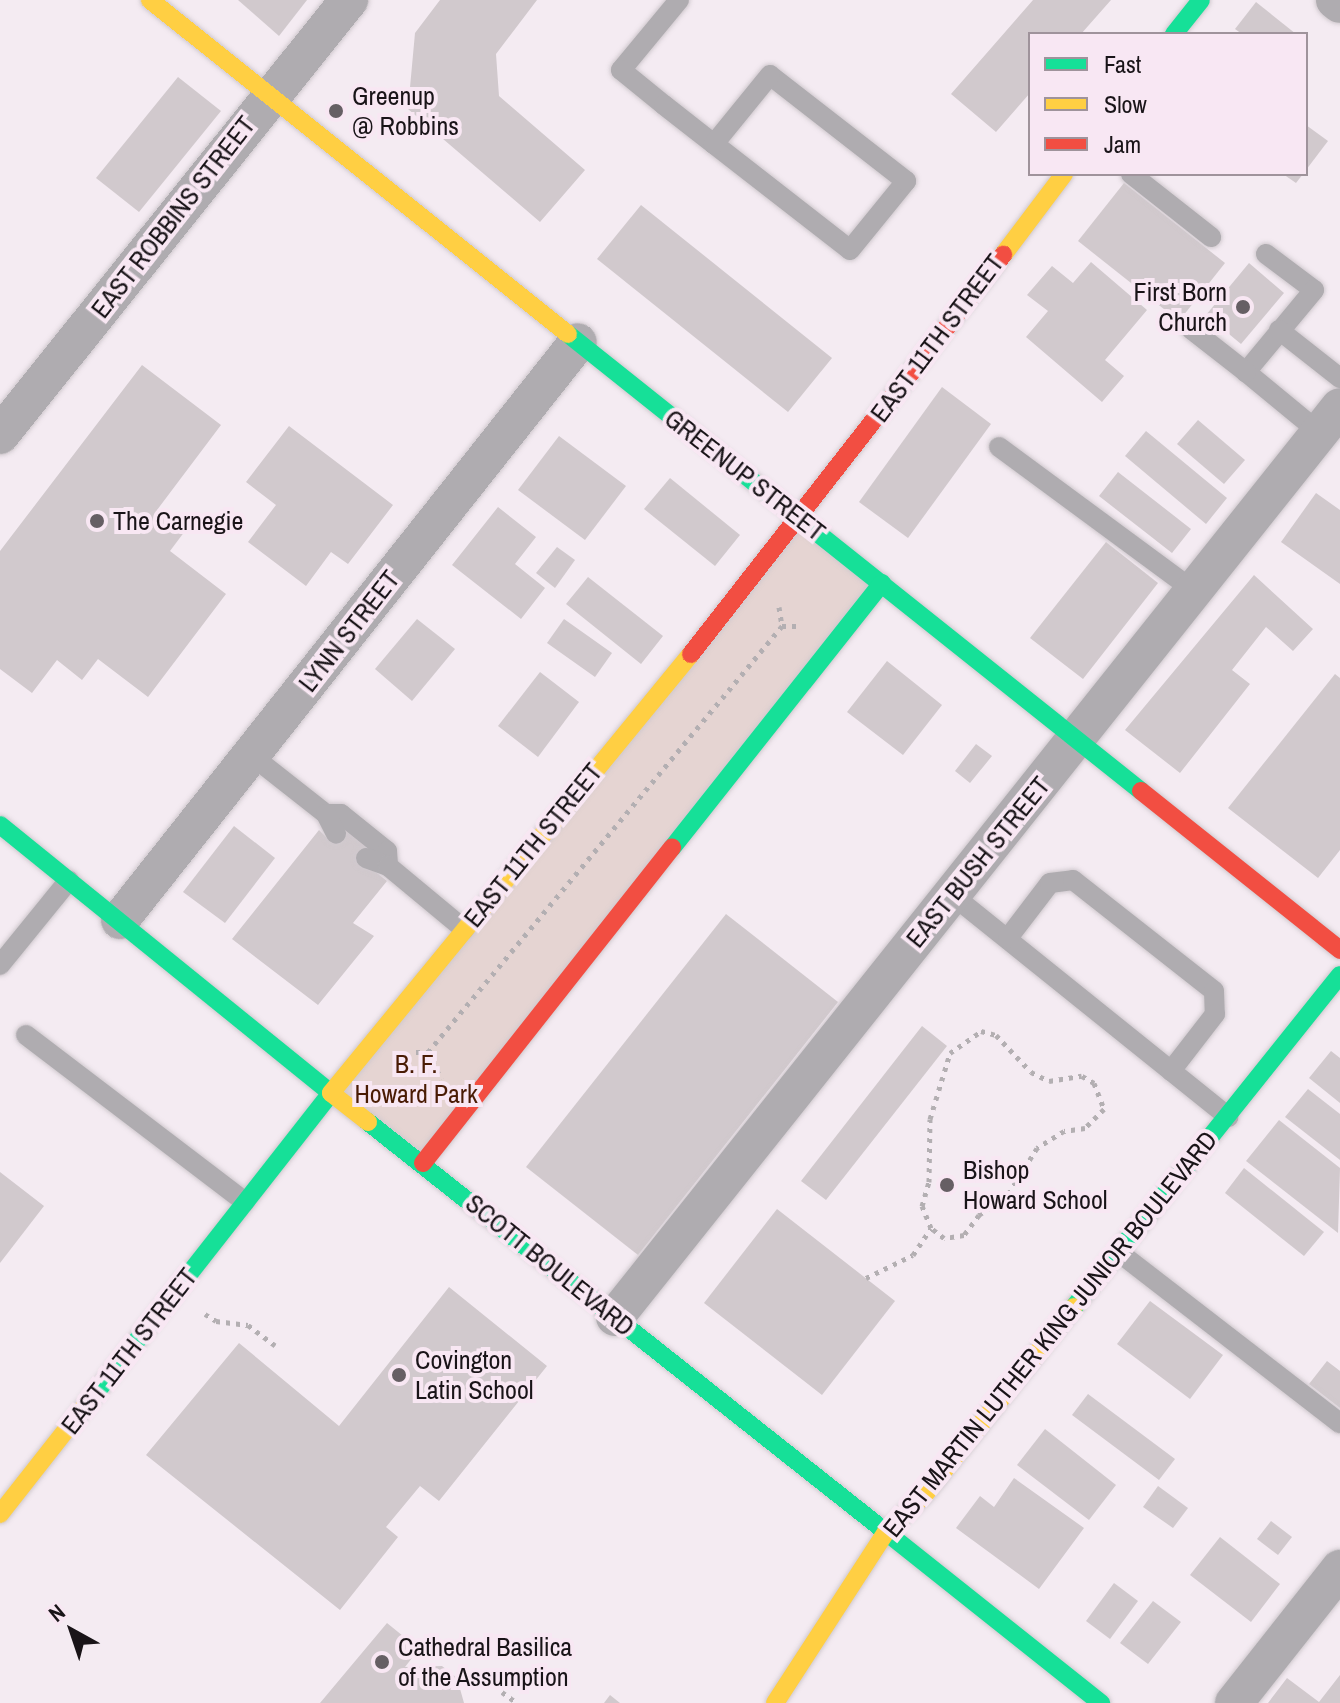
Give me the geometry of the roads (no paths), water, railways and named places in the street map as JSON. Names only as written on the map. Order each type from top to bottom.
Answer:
[{"type":"main road","name":"GREENUP STREET","points":[[150,0],[1340,950]]},
{"type":"main road","points":[[1176,32],[1201,0]]},
{"type":"main road","name":"EAST 11TH STREET","points":[[0,1514],[331,1093],[801,519],[1062,176]]},
{"type":"main road","points":[[423,1163],[882,583]]},
{"type":"main road","name":"SCOTT BOULEVARD","points":[[0,825],[331,1093],[1101,1703]]},
{"type":"main road","name":"EAST MARTIN LUTHER KING JUNIOR BOULEVARD","points":[[775,1703],[886,1532],[925,1494],[1121,1254],[1340,975]]},
{"type":"street","name":"EAST ROBBINS STREET","points":[[0,435],[349,0]]},
{"type":"street","points":[[1335,0],[1340,4]]},
{"type":"street","name":"LYNN STREET","points":[[120,920],[578,342]]},
{"type":"street","name":"EAST BUSH STREET","points":[[615,1317],[1330,420]]},
{"type":"street","points":[[1234,1703],[1340,1569]]},
{"type":"lane","points":[[679,0],[621,70],[714,144],[850,250],[906,181],[770,75],[714,144]]},
{"type":"lane","points":[[1134,176],[1211,237]]},
{"type":"lane","points":[[1246,372],[1314,290],[1266,254]]},
{"type":"lane","points":[[1191,329],[1246,372],[1330,420]]},
{"type":"lane","points":[[1279,330],[1340,378]]},
{"type":"lane","points":[[999,447],[1194,591]]},
{"type":"lane","points":[[251,755],[326,814],[336,834]]},
{"type":"lane","points":[[326,814],[341,814],[387,851],[388,866]]},
{"type":"lane","points":[[366,858],[388,866],[464,929]]},
{"type":"lane","points":[[0,965],[69,880]]},
{"type":"lane","points":[[1008,938],[1050,883],[1073,880],[1214,991],[1215,1014],[1171,1071]]},
{"type":"lane","points":[[951,894],[1228,1117]]},
{"type":"lane","points":[[26,1035],[245,1202]]},
{"type":"lane","points":[[1121,1254],[1340,1423]]},
{"type":"place","name":"Greenup @ Robbins","points":[[336,111]]},
{"type":"place","name":"First Born Church","points":[[1243,307]]},
{"type":"place","name":"The Carnegie","points":[[97,521]]},
{"type":"place","name":"Bishop Howard School","points":[[947,1185]]},
{"type":"place","name":"Covington Latin School","points":[[399,1375]]},
{"type":"place","name":"Cathedral Basilica of the Assumption","points":[[382,1662]]},
{"type":"park label","name":"B. F. Howard Park","points":[[416,1079]]}]
